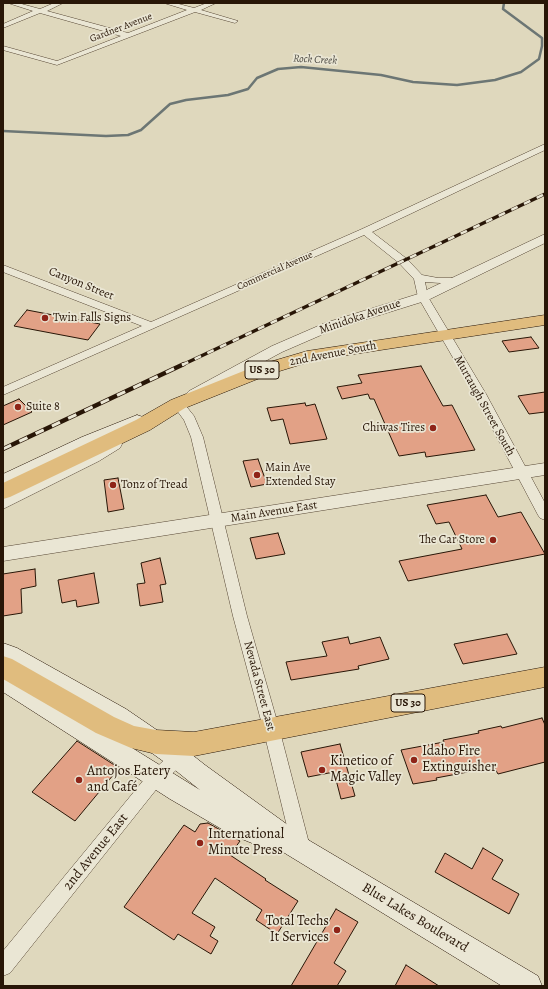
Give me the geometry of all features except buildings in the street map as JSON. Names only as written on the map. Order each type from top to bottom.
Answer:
[{"type":"main road","name":"2nd Avenue South","points":[[3,492],[143,425],[173,406],[263,370],[307,357],[545,320]]},
{"type":"main road","points":[[3,482],[88,441],[173,406]]},
{"type":"main road","points":[[3,652],[118,716],[156,742]]},
{"type":"main road","points":[[3,666],[106,725],[131,737],[156,742],[186,751],[271,728]]},
{"type":"main road","name":"US 30","points":[[271,728],[545,677]]},
{"type":"main road","points":[[3,680],[241,827],[301,850]]},
{"type":"main road","points":[[186,751],[196,773],[301,850]]},
{"type":"main road","name":"Blue Lakes Boulevard","points":[[301,850],[528,986]]},
{"type":"street","points":[[11,3],[129,36]]},
{"type":"street","points":[[3,26],[60,3]]},
{"type":"street","points":[[167,3],[235,22]]},
{"type":"street","name":"Gardner Avenue","points":[[3,48],[57,63],[196,11],[213,3]]},
{"type":"street","name":"Commercial Avenue","points":[[3,391],[365,231],[545,147]]},
{"type":"street","points":[[365,231],[403,261],[419,278],[438,281],[456,281]]},
{"type":"street","name":"Minidoka Avenue","points":[[173,406],[231,373],[302,338],[352,319],[423,297],[545,238]]},
{"type":"street","name":"Canyon Street","points":[[3,268],[150,325]]},
{"type":"street","name":"Murtaugh Street South","points":[[419,278],[423,297],[480,394],[521,473],[545,515]]},
{"type":"street","name":"Nevada Street East","points":[[173,406],[190,419],[197,437],[240,616],[271,728],[301,850]]},
{"type":"street","points":[[3,503],[93,458],[143,425]]},
{"type":"street","name":"Main Avenue East","points":[[3,554],[545,469]]},
{"type":"street","points":[[3,546],[41,548]]},
{"type":"street","name":"2nd Avenue East","points":[[3,966],[158,776],[186,751]]},
{"type":"waterway","name":"Rock Creek","points":[[3,131],[106,136],[128,135],[141,130],[170,104],[186,100],[228,95],[248,89],[257,78],[278,69],[301,67],[381,75],[413,82],[457,85],[495,80],[521,72],[539,59],[542,46],[542,38],[503,9],[504,3]]},
{"type":"railway","points":[[182,365],[545,194]]},
{"type":"railway","points":[[3,449],[184,364]]},
{"type":"place","name":"Twin Falls Signs","points":[[45,318]]},
{"type":"place","name":"Suite 8","points":[[18,407]]},
{"type":"place","name":"Chiwas Tires","points":[[433,428]]},
{"type":"place","name":"Main Ave Extended Stay","points":[[257,475]]},
{"type":"place","name":"Tonz of Tread","points":[[113,485]]},
{"type":"place","name":"The Car Store","points":[[493,540]]},
{"type":"place","name":"Idaho Fire Extinguisher","points":[[414,760]]},
{"type":"place","name":"Kinetico of Magic Valley","points":[[322,770]]},
{"type":"place","name":"Antojos Eatery and Café","points":[[79,780]]},
{"type":"place","name":"International Minute Press","points":[[200,843]]},
{"type":"place","name":"Total Techs It Services","points":[[337,930]]}]
